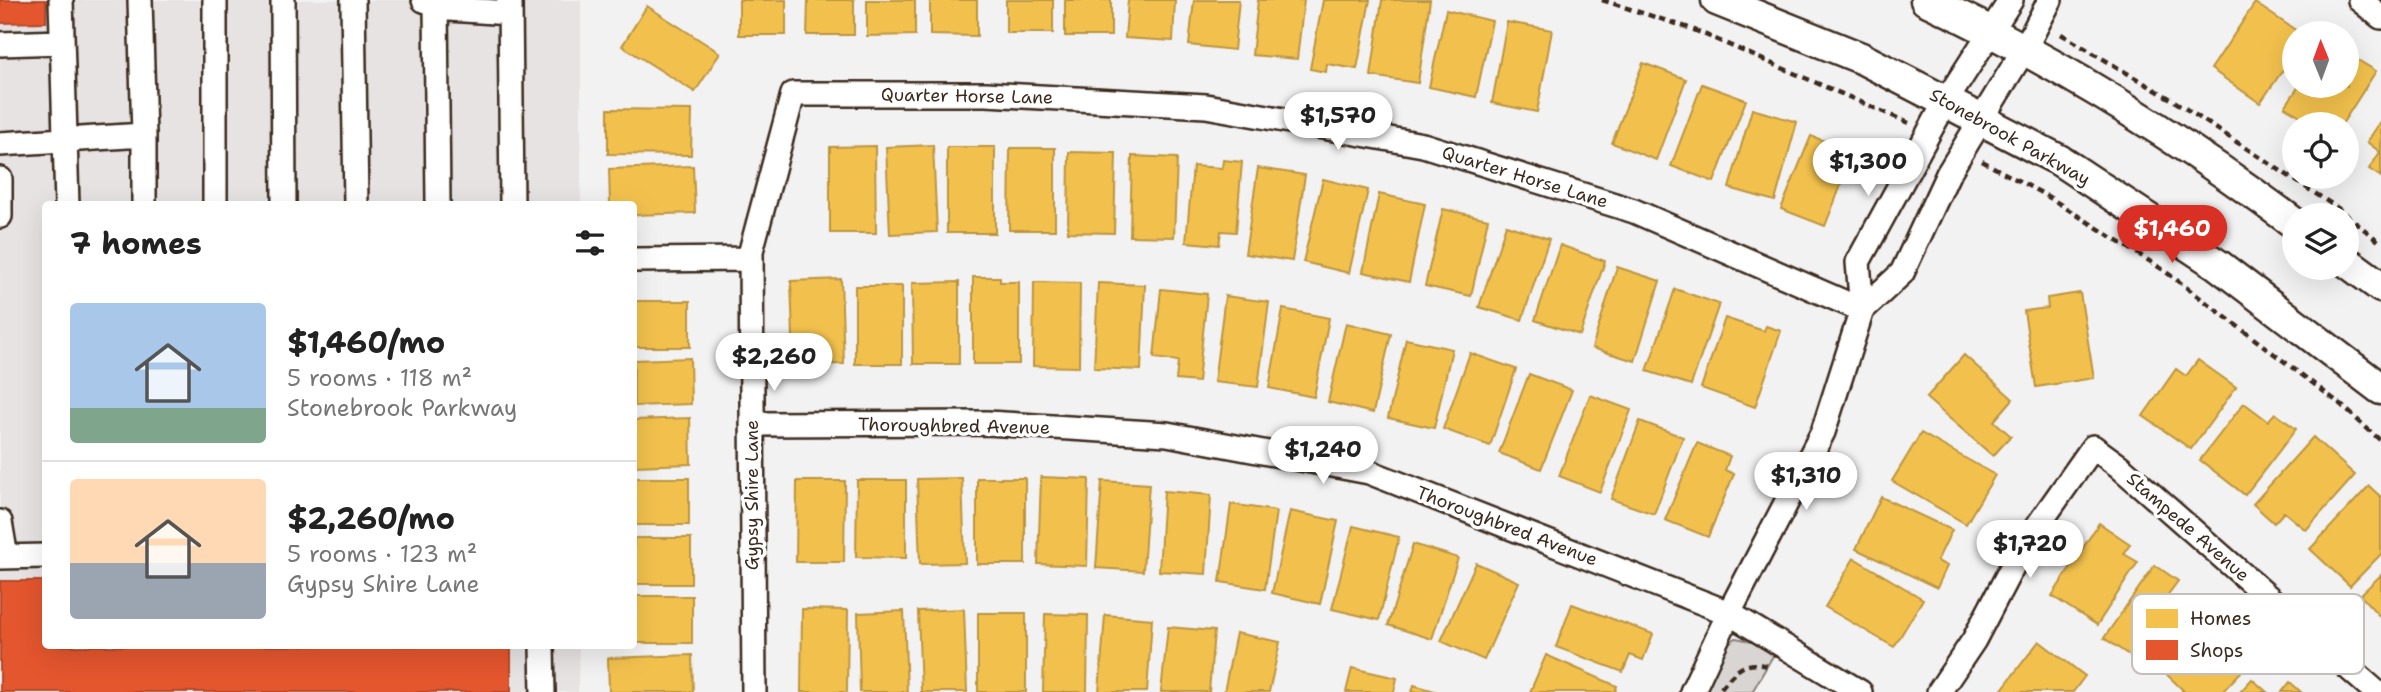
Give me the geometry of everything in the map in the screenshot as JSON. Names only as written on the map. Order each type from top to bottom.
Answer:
[{"type":"main road","name":"Stonebrook Parkway","points":[[1717,0],[1861,58],[2059,160],[2218,265],[2381,389]]},
{"type":"main road","points":[[1926,0],[2025,48],[2116,100],[2282,215]]},
{"type":"main road","points":[[2359,271],[2381,287]]},
{"type":"street","points":[[61,0],[67,201]]},
{"type":"street","points":[[140,0],[144,201]]},
{"type":"street","points":[[215,0],[215,201]]},
{"type":"street","points":[[283,0],[284,201]]},
{"type":"street","points":[[353,0],[356,201]]},
{"type":"street","points":[[1692,692],[1729,612],[1823,432],[1862,310],[1858,262],[1946,101],[2011,0]]},
{"type":"street","points":[[1862,310],[1902,273],[1962,150],[2025,48],[2050,0]]},
{"type":"street","points":[[2360,0],[2381,17]]},
{"type":"street","points":[[438,201],[429,2],[478,12],[510,6],[512,201]]},
{"type":"street","points":[[0,44],[62,42]]},
{"type":"street","name":"Gypsy Shire Lane","points":[[754,692],[751,260],[793,94]]},
{"type":"street","name":"Quarter Horse Lane","points":[[793,94],[986,94],[1206,106],[1423,145],[1633,211],[1862,310]]},
{"type":"street","points":[[0,144],[144,135]]},
{"type":"street","points":[[0,178],[0,216]]},
{"type":"street","points":[[637,260],[751,260]]},
{"type":"street","name":"Thoroughbred Avenue","points":[[752,424],[987,423],[1167,433],[1369,472],[1729,612],[1860,692]]},
{"type":"street","name":"Stampede Avenue","points":[[1939,692],[1974,640],[2022,548],[2093,447],[2119,466],[2265,594]]},
{"type":"street","points":[[0,522],[3,557],[42,556]]},
{"type":"street","points":[[542,649],[543,692]]},
{"type":"street","name":"Stampede Avenue","points":[[2356,674],[2376,692]]},
{"type":"path","points":[[1602,0],[1692,29],[1860,100],[1928,132]]},
{"type":"path","points":[[2061,34],[2160,91],[2339,208],[2381,243]]},
{"type":"path","points":[[1962,150],[2047,196],[2162,269],[2339,403],[2381,441]]},
{"type":"path","points":[[1718,692],[1743,665],[1755,662],[1773,668]]},
{"type":"shaded area","points":[[0,0],[581,0],[581,201],[42,201],[42,649],[579,649],[578,692],[0,692]]},
{"type":"shaded area","points":[[1736,638],[1755,642],[1774,654],[1752,692],[1703,692],[1727,644]]},
{"type":"building: Homes","points":[[739,0],[786,0],[786,35],[739,35]]},
{"type":"building: Homes","points":[[808,0],[854,0],[854,35],[807,35]]},
{"type":"building: Homes","points":[[867,0],[915,0],[915,35],[867,36]]},
{"type":"building: Homes","points":[[930,0],[977,0],[977,36],[930,35]]},
{"type":"building: Homes","points":[[1006,0],[1053,0],[1053,33],[1006,33]]},
{"type":"building: Homes","points":[[1065,0],[1111,0],[1111,36],[1065,36]]},
{"type":"building: Homes","points":[[1128,0],[1175,0],[1173,41],[1125,38]]},
{"type":"building: Homes","points":[[1194,0],[1239,0],[1234,50],[1189,45]]},
{"type":"building: Homes","points":[[1258,0],[1304,0],[1297,59],[1252,55]]},
{"type":"building: Homes","points":[[1323,0],[1370,0],[1357,69],[1327,64],[1326,72],[1310,69]]},
{"type":"building: Homes","points":[[1382,0],[1430,0],[1418,83],[1371,76]]},
{"type":"building: Homes","points":[[2255,3],[2282,21],[2282,71],[2260,103],[2211,69]]},
{"type":"building: Homes","points":[[647,6],[720,53],[695,92],[622,46]]},
{"type":"building: Homes","points":[[1446,10],[1492,21],[1476,97],[1429,87]]},
{"type":"building: Homes","points":[[1507,22],[1552,30],[1537,112],[1492,103]]},
{"type":"building: Homes","points":[[2359,61],[2376,71],[2359,98]]},
{"type":"building: Homes","points":[[1643,63],[1686,79],[1656,160],[1612,143]]},
{"type":"building: Homes","points":[[1702,84],[1746,100],[1714,182],[1671,166]]},
{"type":"building: Homes","points":[[2291,98],[2359,98],[2350,112],[2294,112],[2285,107]]},
{"type":"building: Homes","points":[[608,109],[692,110],[691,155],[608,154]]},
{"type":"building: Homes","points":[[1752,109],[1797,122],[1775,201],[1729,188]]},
{"type":"building: Homes","points":[[2381,121],[2381,177],[2369,169],[2380,152],[2367,142]]},
{"type":"building: Homes","points":[[1811,136],[1854,152],[1825,226],[1781,209]]},
{"type":"building: Homes","points":[[933,145],[937,232],[890,234],[886,147]]},
{"type":"building: Homes","points":[[875,146],[876,233],[830,233],[830,147]]},
{"type":"building: Homes","points":[[947,147],[995,147],[995,233],[947,233]]},
{"type":"building: Homes","points":[[1010,148],[1055,148],[1055,230],[1009,230]]},
{"type":"building: Homes","points":[[1069,152],[1116,153],[1114,233],[1068,232]]},
{"type":"building: Homes","points":[[1132,156],[1177,158],[1174,237],[1130,236]]},
{"type":"building: Homes","points":[[1223,160],[1242,162],[1236,232],[1221,231],[1219,245],[1186,242],[1193,166],[1222,168]]},
{"type":"building: Homes","points":[[693,166],[695,213],[637,215],[637,201],[610,201],[609,169]]},
{"type":"building: Homes","points":[[1258,168],[1305,175],[1292,261],[1245,254]]},
{"type":"building: Homes","points":[[1323,179],[1368,190],[1349,273],[1303,262]]},
{"type":"building: Homes","points":[[1379,194],[1425,204],[1409,282],[1363,272]]},
{"type":"building: Homes","points":[[1443,209],[1488,219],[1471,296],[1425,286]]},
{"type":"building: Homes","points":[[1506,225],[1549,239],[1522,320],[1479,307]]},
{"type":"building: Homes","points":[[1560,245],[1605,261],[1580,335],[1535,320]]},
{"type":"building: Homes","points":[[1617,267],[1660,281],[1635,361],[1592,348]]},
{"type":"building: Homes","points":[[973,277],[1000,277],[1000,282],[1019,282],[1019,364],[973,364]]},
{"type":"building: Homes","points":[[841,279],[844,364],[794,365],[791,281]]},
{"type":"building: Homes","points":[[959,282],[959,364],[913,364],[912,283]]},
{"type":"building: Homes","points":[[1034,282],[1080,283],[1079,367],[1033,366]]},
{"type":"building: Homes","points":[[1098,283],[1145,285],[1141,370],[1094,368]]},
{"type":"building: Homes","points":[[855,286],[902,286],[902,364],[855,364]]},
{"type":"building: Homes","points":[[1161,289],[1207,294],[1198,382],[1176,380],[1178,361],[1154,358]]},
{"type":"building: Homes","points":[[1675,289],[1719,304],[1691,385],[1647,371]]},
{"type":"building: Homes","points":[[2080,293],[2094,378],[2036,387],[2024,311],[2048,308],[2047,298]]},
{"type":"building: Homes","points":[[1225,296],[1269,302],[1258,387],[1214,382]]},
{"type":"building: Homes","points":[[637,301],[690,301],[690,347],[637,347]]},
{"type":"building: Homes","points":[[1283,309],[1329,318],[1314,397],[1269,388]]},
{"type":"building: Homes","points":[[1725,318],[1764,331],[1766,326],[1781,331],[1755,407],[1701,388]]},
{"type":"building: Homes","points":[[1346,323],[1391,334],[1373,413],[1328,402]]},
{"type":"building: Homes","points":[[1406,339],[1452,349],[1434,428],[1388,418]]},
{"type":"building: Homes","points":[[1470,353],[1516,369],[1490,446],[1443,429]]},
{"type":"building: Homes","points":[[1964,355],[2013,399],[1994,421],[2011,436],[1993,456],[1926,398]]},
{"type":"building: Homes","points":[[690,358],[691,404],[637,406],[637,360]]},
{"type":"building: Homes","points":[[2198,360],[2236,387],[2191,449],[2143,416],[2176,369],[2186,376]]},
{"type":"building: Homes","points":[[1529,374],[1572,390],[1541,469],[1499,453]]},
{"type":"building: Homes","points":[[1590,395],[1631,410],[1600,492],[1559,476]]},
{"type":"building: Homes","points":[[2244,403],[2268,421],[2275,413],[2296,429],[2245,495],[2200,460]]},
{"type":"building: Homes","points":[[690,418],[691,464],[637,466],[637,420]]},
{"type":"building: Homes","points":[[1640,421],[1683,437],[1654,514],[1611,499]]},
{"type":"building: Homes","points":[[1921,433],[1995,475],[1966,524],[1892,481]]},
{"type":"building: Homes","points":[[2313,437],[2355,475],[2306,530],[2284,512],[2274,523],[2253,504]]},
{"type":"building: Homes","points":[[1697,443],[1730,456],[1725,470],[1734,474],[1708,537],[1665,520]]},
{"type":"building: Homes","points":[[1041,477],[1089,479],[1087,566],[1038,564]]},
{"type":"building: Homes","points":[[637,478],[689,478],[689,525],[637,525]]},
{"type":"building: Homes","points":[[962,478],[965,563],[920,564],[917,479]]},
{"type":"building: Homes","points":[[977,478],[1025,478],[1025,564],[977,564]]},
{"type":"building: Homes","points":[[857,480],[906,480],[906,558],[856,557]]},
{"type":"building: Homes","points":[[797,481],[845,481],[844,562],[796,562]]},
{"type":"building: Homes","points":[[1102,481],[1149,484],[1143,571],[1096,568]]},
{"type":"building: Homes","points":[[2369,486],[2381,497],[2381,554],[2350,586],[2310,549]]},
{"type":"building: Homes","points":[[1164,491],[1211,495],[1206,574],[1159,571]]},
{"type":"building: Homes","points":[[1881,497],[1952,530],[1937,561],[1947,566],[1937,588],[1856,549]]},
{"type":"building: Homes","points":[[1231,504],[1276,511],[1265,589],[1220,582]]},
{"type":"building: Homes","points":[[1290,511],[1338,521],[1320,604],[1272,593]]},
{"type":"building: Homes","points":[[2099,523],[2130,544],[2124,554],[2138,562],[2097,625],[2052,596]]},
{"type":"building: Homes","points":[[1353,526],[1399,537],[1379,620],[1332,609]]},
{"type":"building: Homes","points":[[637,538],[691,538],[691,584],[637,584]]},
{"type":"building: Homes","points":[[1413,544],[1458,558],[1432,639],[1388,625]]},
{"type":"building: Homes","points":[[1854,558],[1923,599],[1894,647],[1825,607]]},
{"type":"building: Homes","points":[[1476,563],[1519,582],[1484,660],[1441,641]]},
{"type":"building: Homes","points":[[2155,565],[2178,581],[2168,594],[2135,594]]},
{"type":"building: Homes","points":[[2381,575],[2381,618],[2364,599],[2364,594],[2361,594]]},
{"type":"building: Homes","points":[[637,596],[692,596],[692,643],[637,643]]},
{"type":"building: Homes","points":[[2132,598],[2132,657],[2104,638]]},
{"type":"building: Homes","points":[[1572,604],[1653,634],[1643,660],[1630,655],[1623,672],[1556,647]]},
{"type":"building: Homes","points":[[802,609],[848,610],[847,692],[801,692]]},
{"type":"building: Homes","points":[[964,609],[967,692],[921,692],[918,611]]},
{"type":"building: Homes","points":[[904,611],[907,692],[860,692],[858,613]]},
{"type":"building: Homes","points":[[978,613],[1026,613],[1026,692],[978,692]]},
{"type":"building: Homes","points":[[1045,614],[1088,615],[1087,692],[1043,692]]},
{"type":"building: Homes","points":[[1105,615],[1152,619],[1147,692],[1099,692]]},
{"type":"building: Homes","points":[[1168,627],[1214,631],[1209,692],[1161,692]]},
{"type":"building: Homes","points":[[1236,633],[1280,642],[1269,692],[1224,692]]},
{"type":"building: Homes","points":[[2039,641],[2085,676],[2073,692],[2000,692]]},
{"type":"building: Homes","points":[[692,655],[693,692],[609,692],[608,658]]},
{"type":"building: Homes","points":[[1546,655],[1617,686],[1615,692],[1530,692]]},
{"type":"building: Homes","points":[[1352,668],[1397,678],[1394,692],[1346,692]]},
{"type":"building: Homes","points":[[2166,674],[2239,674],[2222,692],[2181,692],[2183,690]]},
{"type":"building: Homes","points":[[2252,679],[2267,692],[2240,692]]},
{"type":"building: Homes","points":[[2290,682],[2301,692],[2282,692]]},
{"type":"building: Homes","points":[[1414,685],[1438,692],[1412,692]]},
{"type":"building: Shops","points":[[0,0],[46,0],[46,22],[0,23]]},
{"type":"building: Shops","points":[[0,581],[42,581],[42,649],[511,649],[511,692],[0,692]]}]
